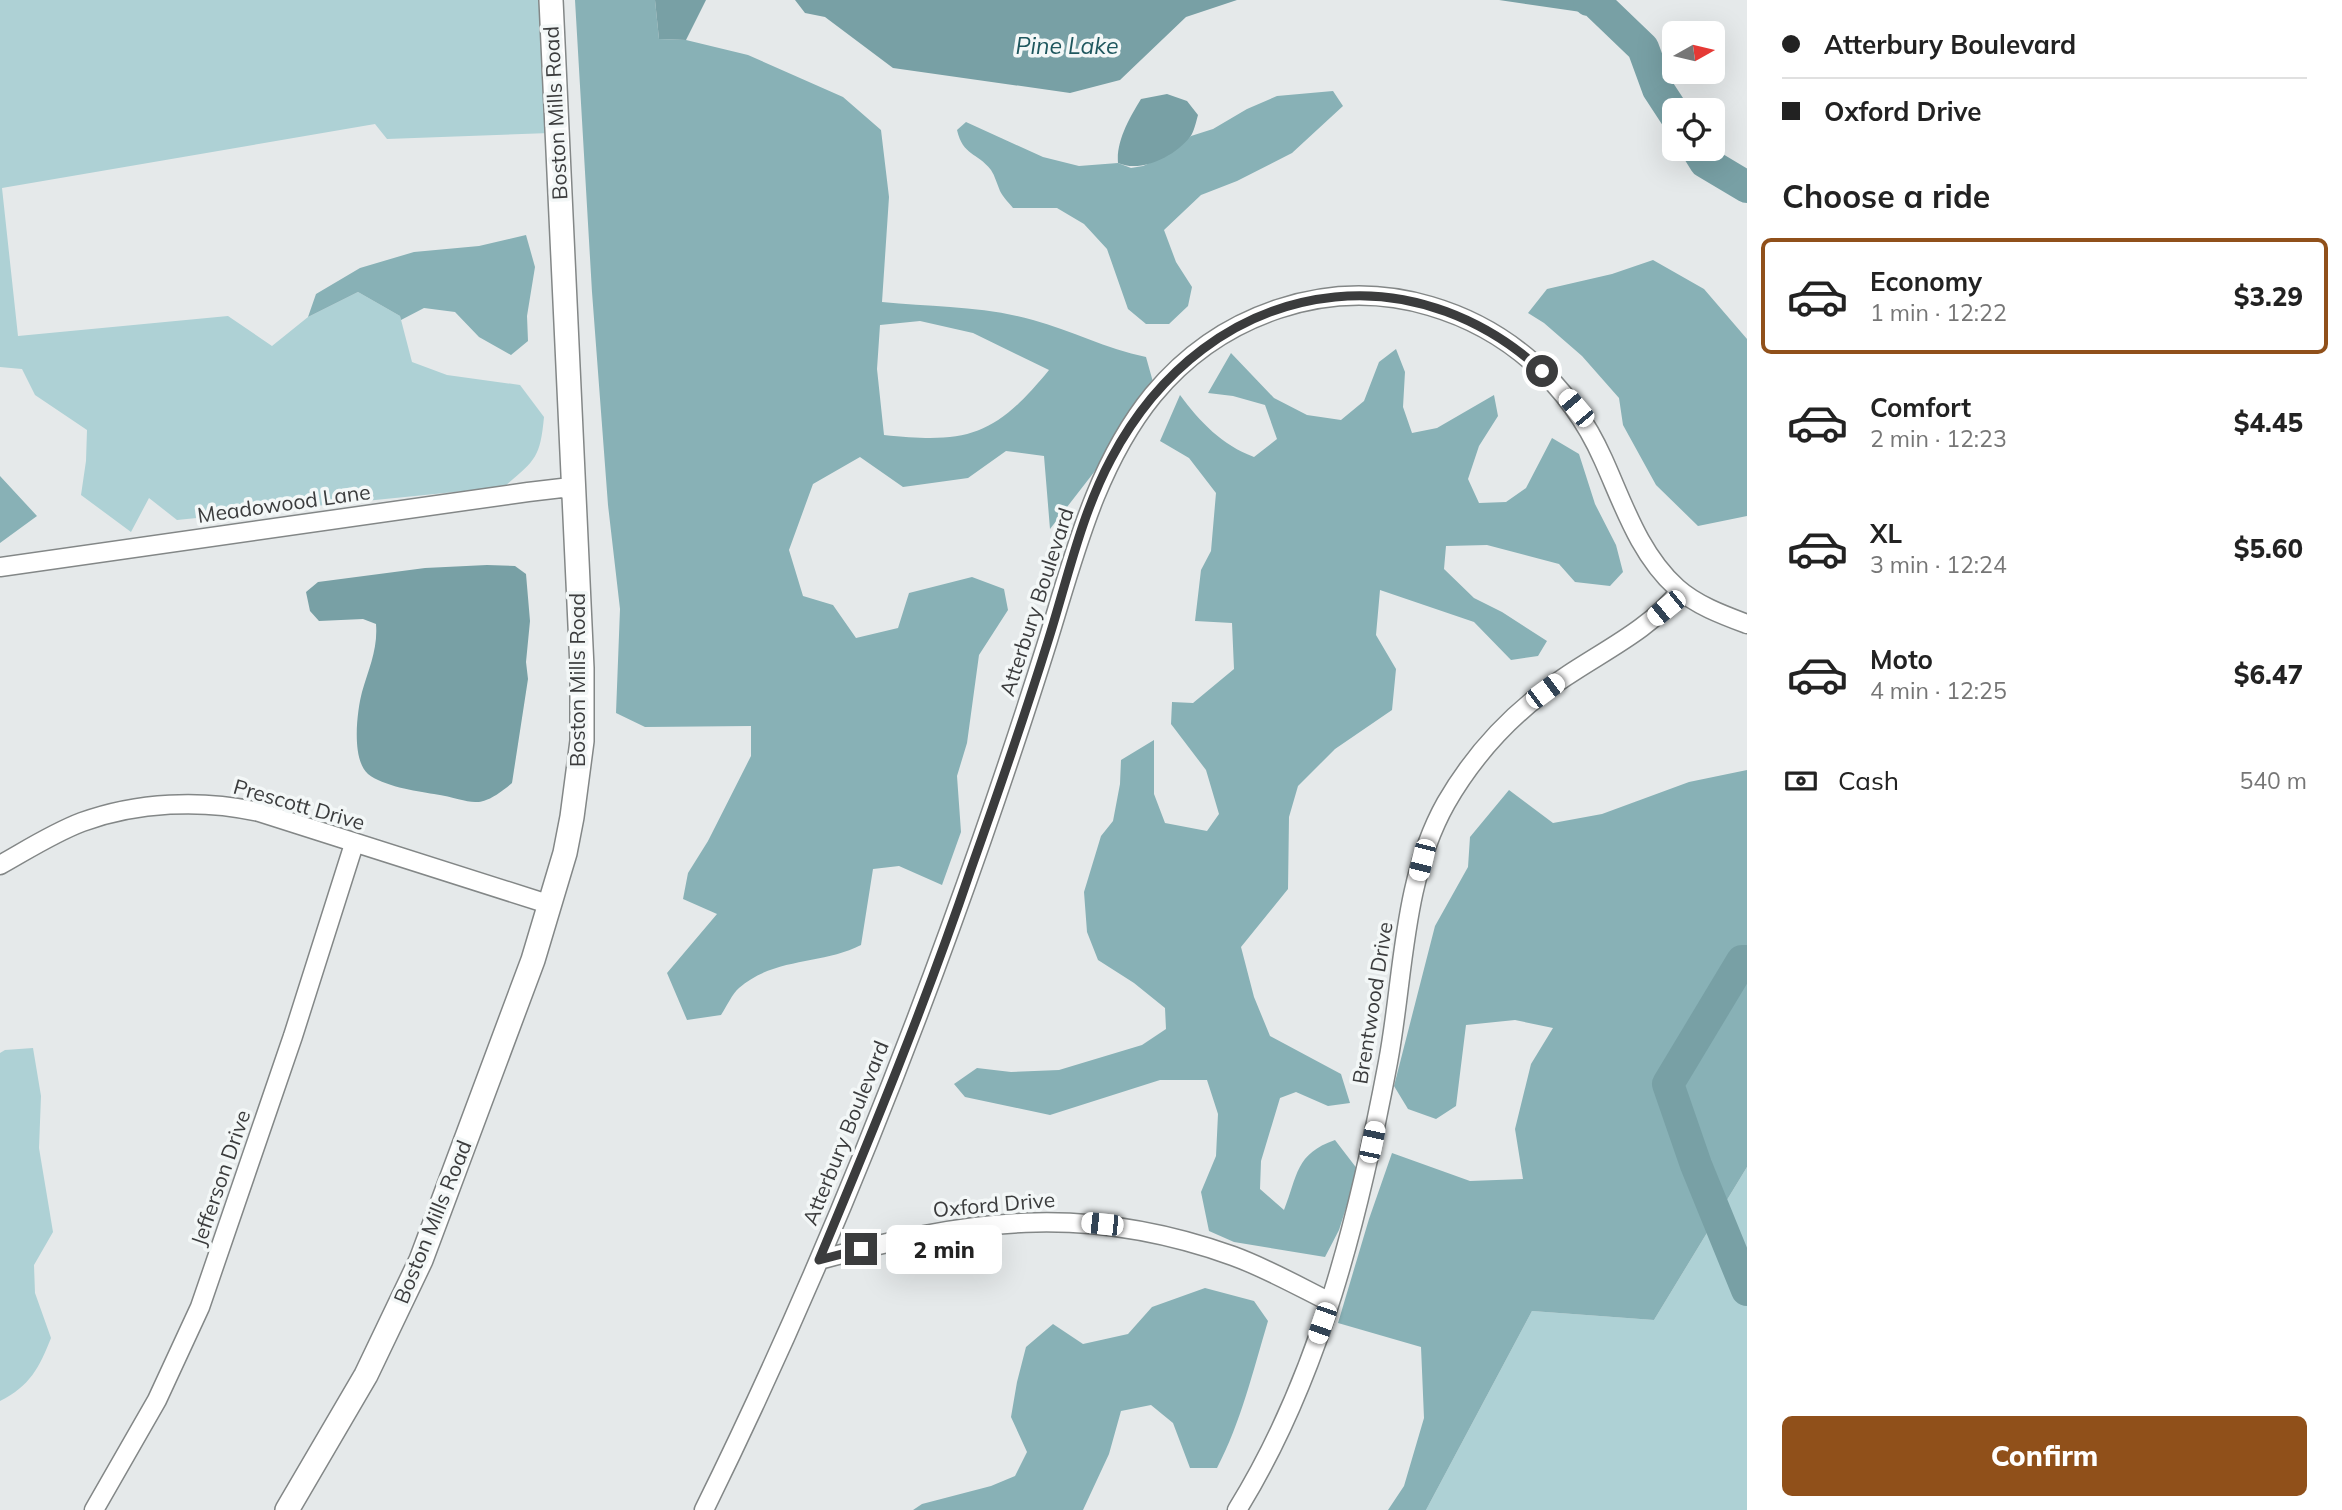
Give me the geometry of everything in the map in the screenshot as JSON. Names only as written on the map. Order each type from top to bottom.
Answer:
[{"type":"street","name":"Boston Mills Road","points":[[287,1510],[366,1375],[421,1260],[533,960],[567,841],[582,741],[582,668],[551,0]]},
{"type":"street","name":"Atterbury Boulevard","points":[[704,1510],[819,1260],[946,943],[1013,749],[1076,547],[1109,463],[1153,395],[1176,370],[1206,345],[1243,322],[1284,306],[1356,295],[1393,298],[1430,306],[1467,320],[1499,336],[1530,359],[1555,382],[1576,408],[1597,447],[1630,523],[1665,575],[1680,591],[1705,606],[1747,624]]},
{"type":"street","name":"Meadowood Lane","points":[[0,567],[528,492],[562,488],[573,491]]},
{"type":"street","name":"Brentwood Drive","points":[[1237,1510],[1297,1389],[1330,1302],[1366,1169],[1389,1061],[1412,898],[1422,860],[1444,806],[1468,767],[1499,730],[1563,678],[1649,622],[1666,608],[1680,591]]},
{"type":"street","name":"Prescott Drive","points":[[0,865],[82,822],[135,809],[184,804],[235,807],[259,812],[548,904]]},
{"type":"street","name":"Jefferson Drive","points":[[94,1510],[157,1400],[204,1295],[293,1036],[354,844]]},
{"type":"street","name":"Oxford Drive","points":[[819,1260],[904,1237],[966,1227],[1009,1223],[1084,1222],[1149,1230],[1202,1245],[1256,1266],[1330,1302]]},
{"type":"shaded area","points":[[0,0],[543,0],[550,133],[387,139],[375,124],[2,188],[18,336],[228,316],[272,346],[308,317],[358,292],[400,316],[412,362],[447,375],[520,385],[544,417],[538,450],[529,464],[504,487],[177,520],[149,498],[131,532],[81,495],[87,430],[35,395],[22,369],[0,367]]},
{"type":"shaded area","points":[[575,0],[655,0],[659,39],[686,40],[748,55],[843,97],[881,130],[889,197],[882,302],[996,312],[1047,324],[1146,357],[1153,382],[1105,458],[1050,529],[1044,456],[1006,451],[968,478],[903,487],[860,457],[813,484],[789,550],[803,596],[833,605],[856,638],[898,628],[909,593],[972,577],[1004,589],[1008,610],[979,655],[967,743],[957,776],[961,832],[942,885],[899,866],[873,869],[861,945],[830,956],[783,966],[753,978],[736,991],[721,1015],[687,1020],[667,973],[717,914],[683,899],[688,873],[708,841],[751,756],[751,726],[645,727],[616,713],[620,609],[608,505]],"holes":[[[920,321],[973,333],[1049,370],[1012,409],[978,431],[938,438],[884,435],[877,369],[880,325]]]},
{"type":"shaded area","points":[[1333,91],[1343,106],[1292,153],[1237,181],[1201,195],[1164,230],[1176,262],[1192,287],[1188,306],[1169,324],[1146,324],[1128,309],[1107,249],[1084,224],[1057,208],[1013,208],[1001,193],[991,170],[963,145],[957,130],[966,122],[1043,157],[1079,166],[1118,163],[1131,168],[1166,156],[1191,136],[1213,129],[1247,109],[1277,96]]},
{"type":"shaded area","points":[[526,235],[535,267],[527,316],[528,341],[511,355],[479,337],[455,312],[424,308],[401,320],[400,316],[358,292],[308,317],[316,294],[360,268],[414,252],[479,246]]},
{"type":"shaded area","points":[[1653,260],[1704,289],[1747,339],[1747,516],[1698,526],[1656,485],[1623,425],[1619,398],[1582,356],[1544,323],[1528,313],[1547,289],[1612,274]]},
{"type":"shaded area","points":[[1396,349],[1405,372],[1403,407],[1412,433],[1437,428],[1494,395],[1498,416],[1479,446],[1468,479],[1479,503],[1506,502],[1526,488],[1552,438],[1579,454],[1595,504],[1616,545],[1623,572],[1610,586],[1575,582],[1559,564],[1487,545],[1446,546],[1444,569],[1474,598],[1502,612],[1547,641],[1538,656],[1511,660],[1474,622],[1380,590],[1376,635],[1396,669],[1392,710],[1335,749],[1298,786],[1289,817],[1288,889],[1241,947],[1254,997],[1270,1036],[1341,1074],[1350,1103],[1328,1106],[1296,1092],[1280,1098],[1261,1161],[1260,1189],[1284,1210],[1300,1167],[1312,1152],[1322,1146],[1335,1140],[1358,1170],[1339,1230],[1325,1257],[1234,1242],[1209,1231],[1201,1192],[1216,1156],[1218,1114],[1207,1080],[1160,1080],[1050,1115],[965,1097],[954,1084],[977,1068],[1011,1072],[1059,1070],[1142,1045],[1166,1029],[1165,1008],[1134,983],[1098,960],[1087,932],[1084,892],[1101,836],[1113,821],[1120,784],[1121,760],[1154,740],[1154,794],[1165,823],[1207,831],[1219,814],[1206,770],[1171,724],[1172,702],[1193,703],[1234,669],[1232,623],[1195,621],[1201,570],[1211,551],[1216,493],[1189,458],[1160,441],[1180,395],[1212,432],[1254,457],[1277,439],[1265,405],[1233,396],[1208,393],[1231,353],[1274,398],[1307,415],[1341,420],[1364,401],[1379,362]]},
{"type":"shaded area","points":[[0,476],[37,516],[0,543]]},
{"type":"shaded area","points":[[1747,770],[1747,1167],[1654,1320],[1532,1311],[1426,1510],[1388,1510],[1404,1486],[1424,1418],[1421,1347],[1338,1323],[1369,1219],[1392,1153],[1470,1181],[1523,1179],[1515,1129],[1531,1064],[1553,1028],[1515,1020],[1466,1025],[1456,1106],[1436,1119],[1408,1109],[1394,1086],[1435,926],[1468,867],[1470,837],[1509,790],[1553,823],[1602,814],[1689,782]]},
{"type":"shaded area","points":[[33,1048],[41,1096],[39,1148],[53,1232],[34,1265],[35,1293],[51,1338],[32,1375],[19,1389],[0,1401],[0,1053],[5,1050]]},
{"type":"shaded area","points":[[1747,1167],[1747,1510],[1426,1510],[1532,1311],[1654,1320]]},
{"type":"shaded area","points":[[1205,1288],[1254,1301],[1268,1321],[1240,1414],[1217,1468],[1190,1468],[1173,1423],[1151,1405],[1121,1411],[1109,1454],[1083,1510],[913,1510],[922,1504],[991,1486],[1015,1476],[1027,1452],[1011,1417],[1017,1382],[1026,1347],[1053,1324],[1083,1344],[1128,1334],[1152,1307]]},
{"type":"water","points":[[655,0],[706,0],[686,40],[659,39]]},
{"type":"water","name":"Pine Lake","points":[[795,0],[1237,0],[1186,17],[1120,80],[1070,93],[893,68],[825,17],[805,13]]},
{"type":"water","points":[[1499,0],[1595,0],[1588,13]]},
{"type":"water","points":[[1167,94],[1187,101],[1198,115],[1190,137],[1175,151],[1157,161],[1137,166],[1118,163],[1121,138],[1141,99]]},
{"type":"water","points":[[515,566],[526,574],[530,621],[526,662],[528,679],[512,783],[490,798],[474,802],[400,787],[374,778],[368,774],[359,758],[357,722],[360,700],[374,650],[376,624],[363,619],[319,621],[310,611],[306,592],[318,582],[425,568]]},
{"type":"waterway","points":[[1589,0],[1594,1],[1643,48],[1664,98]]},
{"type":"waterway","points":[[1704,161],[1747,187]]},
{"type":"waterway","points":[[1747,961],[1742,961],[1668,1084],[1696,1165],[1747,1290]]},
{"type":"route","points":[[861,1249],[819,1260],[946,943],[1013,749],[1076,547],[1109,463],[1153,395],[1176,370],[1206,345],[1243,322],[1284,306],[1356,295],[1393,298],[1430,306],[1467,320],[1499,336],[1542,371]]}]
